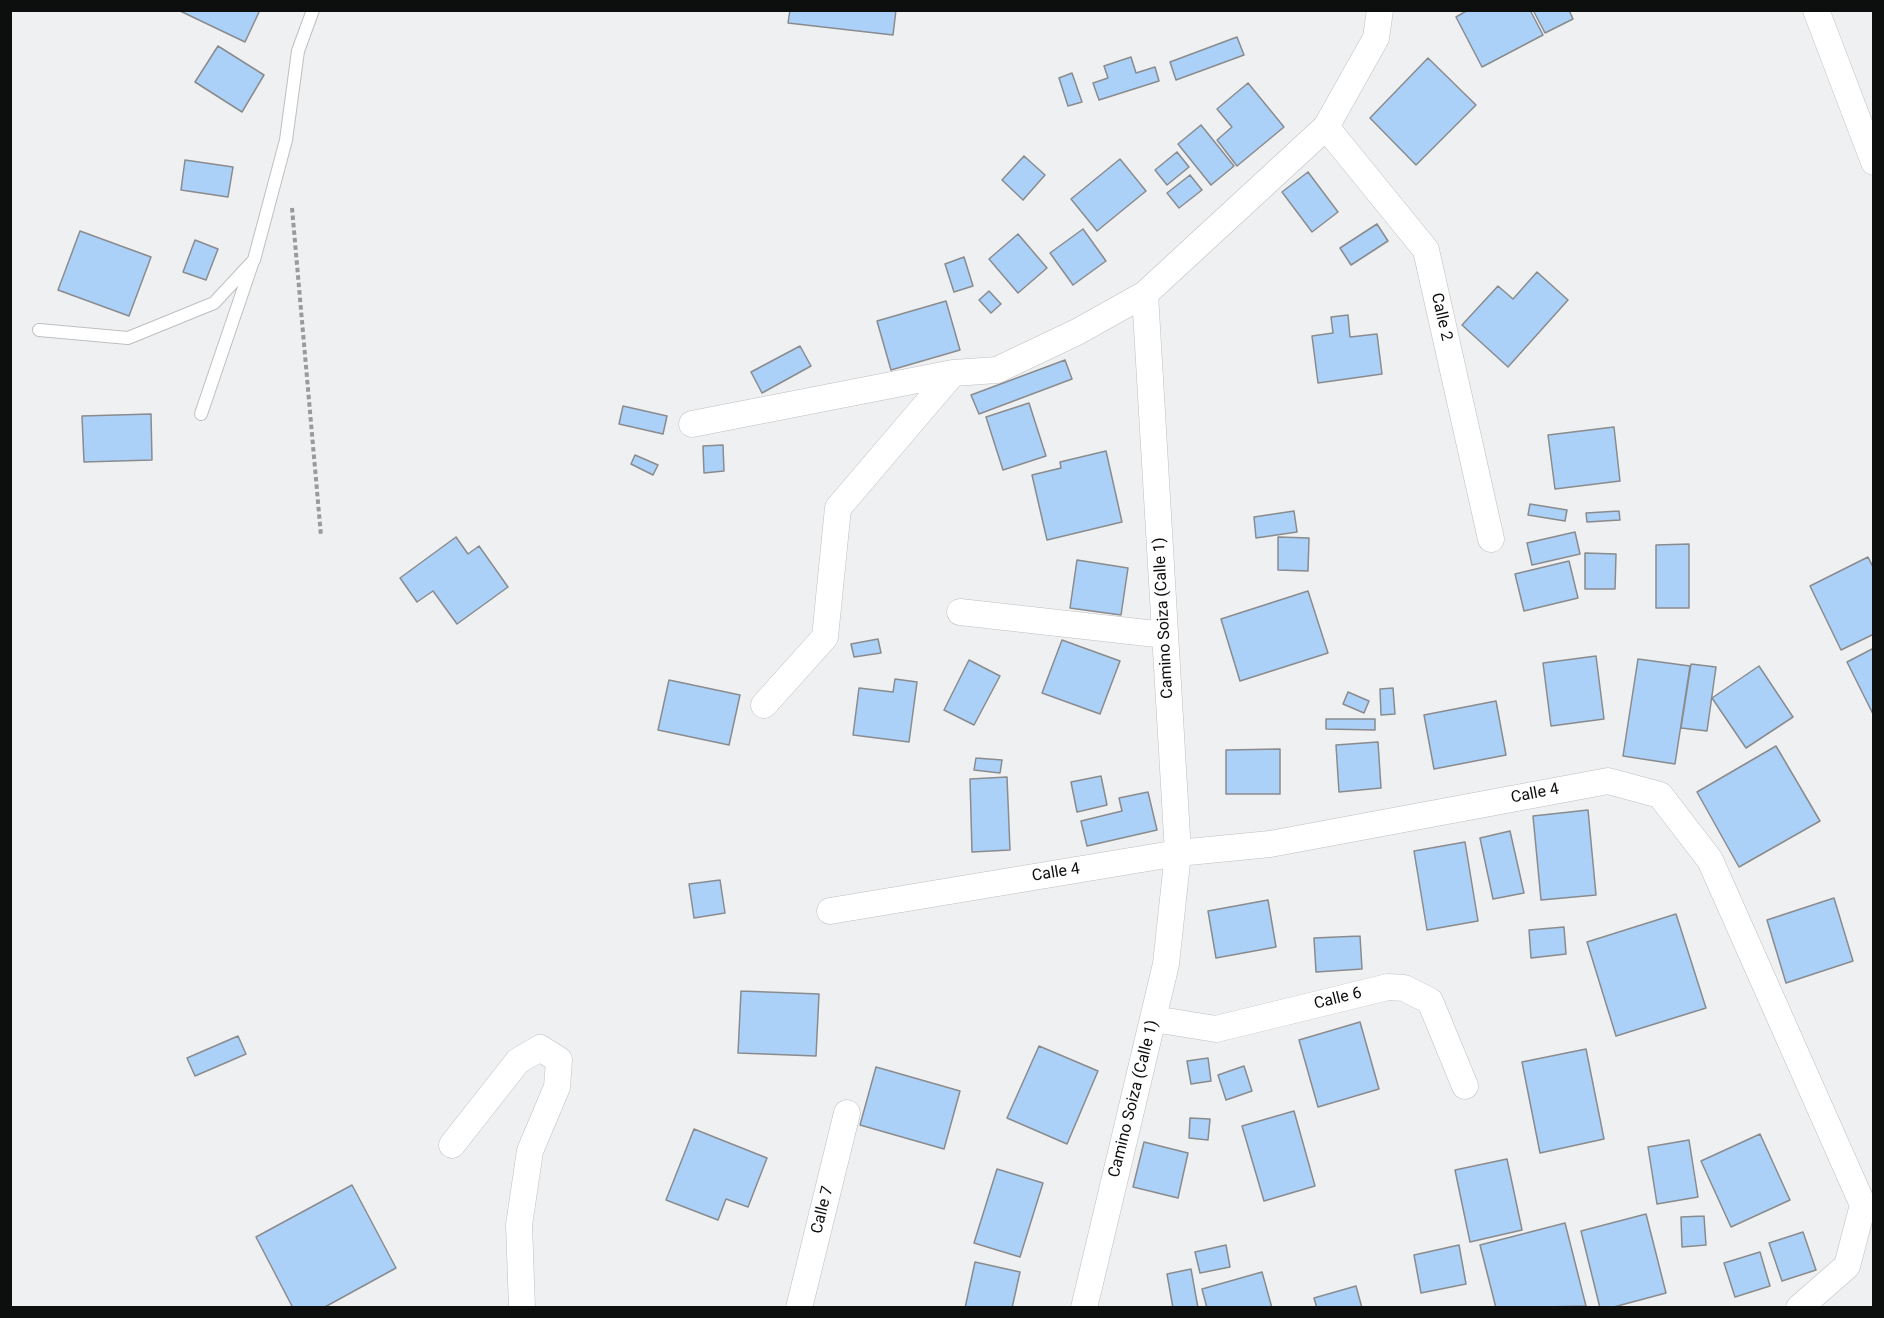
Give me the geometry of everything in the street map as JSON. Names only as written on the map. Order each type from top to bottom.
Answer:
[{"type":"street","points":[[692,424],[953,373],[997,370],[1077,332],[1145,294],[1326,127],[1376,38],[1380,10]]},
{"type":"street","points":[[1816,10],[1874,162]]},
{"type":"street","name":"Calle 2","points":[[1326,127],[1426,250],[1491,539]]},
{"type":"street","name":"Camino Soiza (Calle 1)","points":[[1084,1308],[1166,964],[1178,853],[1145,294]]},
{"type":"street","points":[[764,705],[825,637],[838,508],[953,373]]},
{"type":"street","points":[[960,612],[1165,635]]},
{"type":"street","name":"Calle 4","points":[[830,911],[1178,853],[1270,844],[1608,781],[1660,795],[1710,860],[1863,1205],[1847,1266],[1799,1308]]},
{"type":"street","name":"Calle 6","points":[[1154,1019],[1216,1029],[1388,987],[1404,988],[1430,1001],[1465,1086]]},
{"type":"street","points":[[452,1145],[518,1061],[540,1048],[559,1060],[557,1087],[530,1151],[519,1225],[522,1308]]},
{"type":"street","name":"Calle 7","points":[[799,1308],[847,1113]]},
{"type":"lane","points":[[201,414],[254,260],[286,140],[298,51],[313,10]]},
{"type":"lane","points":[[39,330],[128,338],[214,303],[254,260]]},
{"type":"path","points":[[291,198],[321,536]]},
{"type":"building","points":[[178,10],[260,10],[245,42]]},
{"type":"building","points":[[790,10],[896,10],[893,35],[788,23]]},
{"type":"building","points":[[1468,10],[1530,10],[1543,35],[1482,67],[1456,17]]},
{"type":"building","points":[[1533,10],[1569,10],[1573,19],[1545,33]]},
{"type":"building","points":[[1237,37],[1244,55],[1176,80],[1170,62]]},
{"type":"building","points":[[218,46],[264,75],[242,112],[195,82]]},
{"type":"building","points":[[1131,57],[1136,73],[1155,67],[1159,81],[1099,100],[1093,83],[1108,78],[1104,66]]},
{"type":"building","points":[[1428,58],[1476,105],[1416,165],[1370,118]]},
{"type":"building","points":[[1072,73],[1082,102],[1068,106],[1059,78]]},
{"type":"building","points":[[1248,83],[1284,127],[1237,166],[1217,140],[1232,127],[1217,109]]},
{"type":"building","points":[[1201,125],[1234,166],[1211,185],[1178,144]]},
{"type":"building","points":[[1177,152],[1189,167],[1167,185],[1155,170]]},
{"type":"building","points":[[1024,156],[1045,175],[1023,200],[1002,180]]},
{"type":"building","points":[[1120,159],[1146,191],[1097,231],[1071,199]]},
{"type":"building","points":[[185,160],[233,167],[228,197],[181,190]]},
{"type":"building","points":[[1308,172],[1338,212],[1312,232],[1282,192]]},
{"type":"building","points":[[1190,175],[1202,190],[1179,208],[1167,193]]},
{"type":"building","points":[[1377,224],[1388,241],[1351,265],[1340,248]]},
{"type":"building","points":[[1083,229],[1106,261],[1073,285],[1050,253]]},
{"type":"building","points":[[80,231],[151,257],[129,316],[58,290]]},
{"type":"building","points":[[1018,234],[1047,268],[1018,293],[989,259]]},
{"type":"building","points":[[195,240],[218,249],[206,280],[183,272]]},
{"type":"building","points":[[964,257],[973,286],[954,292],[945,264]]},
{"type":"building","points":[[1537,272],[1568,300],[1508,367],[1462,325],[1498,286],[1513,299]]},
{"type":"building","points":[[989,291],[1001,304],[991,313],[979,300]]},
{"type":"building","points":[[946,301],[960,350],[891,370],[877,321]]},
{"type":"building","points":[[1348,315],[1350,337],[1377,334],[1382,374],[1318,383],[1312,336],[1333,333],[1331,317]]},
{"type":"building","points":[[800,346],[811,366],[762,393],[751,372]]},
{"type":"building","points":[[1065,360],[1072,379],[979,414],[971,395]]},
{"type":"building","points":[[1029,403],[1046,456],[1003,470],[986,417]]},
{"type":"building","points":[[623,406],[667,416],[663,434],[619,424]]},
{"type":"building","points":[[151,414],[152,460],[84,462],[82,416]]},
{"type":"building","points":[[1614,427],[1620,481],[1555,489],[1548,435]]},
{"type":"building","points":[[723,445],[724,471],[704,473],[703,446]]},
{"type":"building","points":[[1106,451],[1122,522],[1047,540],[1032,475],[1061,468],[1060,462]]},
{"type":"building","points":[[635,455],[658,465],[653,475],[631,464]]},
{"type":"building","points":[[1530,504],[1567,510],[1565,521],[1528,515]]},
{"type":"building","points":[[1294,511],[1297,532],[1256,538],[1254,517]]},
{"type":"building","points":[[1619,511],[1620,520],[1587,522],[1586,513]]},
{"type":"building","points":[[1575,532],[1580,554],[1532,565],[1527,543]]},
{"type":"building","points":[[456,537],[468,554],[479,546],[508,587],[457,624],[433,591],[417,602],[400,578]]},
{"type":"building","points":[[1278,537],[1309,538],[1308,571],[1278,570]]},
{"type":"building","points":[[1689,544],[1689,608],[1656,608],[1656,545]]},
{"type":"building","points":[[1585,553],[1616,554],[1615,589],[1585,589]]},
{"type":"building","points":[[1868,557],[1874,569],[1874,634],[1841,650],[1810,586]]},
{"type":"building","points":[[1077,560],[1128,568],[1121,615],[1070,608]]},
{"type":"building","points":[[1569,561],[1578,598],[1524,611],[1515,574]]},
{"type":"building","points":[[1308,591],[1328,653],[1240,681],[1221,619]]},
{"type":"building","points":[[878,639],[881,653],[854,657],[851,644]]},
{"type":"building","points":[[1062,640],[1120,661],[1100,714],[1042,693]]},
{"type":"building","points":[[1874,648],[1874,716],[1847,662]]},
{"type":"building","points":[[1596,656],[1604,719],[1551,726],[1543,663]]},
{"type":"building","points":[[1638,659],[1690,666],[1675,764],[1623,756]]},
{"type":"building","points":[[969,660],[1000,676],[974,725],[944,710]]},
{"type":"building","points":[[1691,664],[1716,667],[1707,731],[1681,728]]},
{"type":"building","points":[[1759,666],[1793,717],[1746,748],[1712,698]]},
{"type":"building","points":[[895,679],[917,682],[909,742],[853,735],[859,688],[893,692]]},
{"type":"building","points":[[669,680],[740,695],[729,745],[658,730]]},
{"type":"building","points":[[1393,688],[1395,714],[1381,715],[1380,689]]},
{"type":"building","points":[[1348,692],[1369,701],[1364,713],[1343,704]]},
{"type":"building","points":[[1496,701],[1506,755],[1434,769],[1424,715]]},
{"type":"building","points":[[1326,719],[1375,719],[1375,730],[1326,729]]},
{"type":"building","points":[[1378,742],[1381,788],[1339,792],[1336,745]]},
{"type":"building","points":[[1776,746],[1820,821],[1739,867],[1697,792]]},
{"type":"building","points":[[1280,749],[1280,794],[1226,794],[1226,750]]},
{"type":"building","points":[[976,758],[1002,760],[1000,773],[974,770]]},
{"type":"building","points":[[1101,776],[1107,805],[1077,812],[1071,782]]},
{"type":"building","points":[[1007,777],[1010,850],[972,852],[970,779]]},
{"type":"building","points":[[1148,792],[1157,830],[1087,846],[1081,821],[1122,811],[1119,798]]},
{"type":"building","points":[[1588,810],[1596,895],[1541,900],[1533,816]]},
{"type":"building","points":[[1510,831],[1524,893],[1493,899],[1480,838]]},
{"type":"building","points":[[1465,842],[1478,921],[1427,930],[1414,851]]},
{"type":"building","points":[[720,880],[725,913],[694,918],[689,884]]},
{"type":"building","points":[[1834,898],[1853,961],[1786,983],[1767,920]]},
{"type":"building","points":[[1268,900],[1276,947],[1216,958],[1208,911]]},
{"type":"building","points":[[1676,914],[1706,1008],[1616,1036],[1587,942]]},
{"type":"building","points":[[1564,927],[1566,954],[1531,958],[1529,930]]},
{"type":"building","points":[[1360,936],[1362,969],[1316,972],[1314,938]]},
{"type":"building","points":[[741,991],[819,994],[816,1056],[738,1053]]},
{"type":"building","points":[[1360,1022],[1379,1089],[1318,1107],[1299,1040]]},
{"type":"building","points":[[238,1036],[246,1054],[195,1076],[187,1058]]},
{"type":"building","points":[[1039,1046],[1098,1071],[1067,1144],[1007,1118]]},
{"type":"building","points":[[1586,1049],[1604,1139],[1540,1153],[1522,1062]]},
{"type":"building","points":[[1208,1058],[1211,1081],[1191,1084],[1187,1061]]},
{"type":"building","points":[[1244,1066],[1252,1091],[1226,1100],[1218,1075]]},
{"type":"building","points":[[876,1067],[960,1091],[944,1149],[860,1125]]},
{"type":"building","points":[[1294,1111],[1315,1186],[1264,1201],[1242,1126]]},
{"type":"building","points":[[1190,1118],[1210,1119],[1208,1140],[1189,1138]]},
{"type":"building","points":[[694,1129],[767,1158],[748,1207],[726,1199],[718,1220],[666,1200]]},
{"type":"building","points":[[1760,1134],[1790,1200],[1731,1227],[1701,1161]]},
{"type":"building","points":[[1689,1140],[1698,1197],[1657,1204],[1648,1147]]},
{"type":"building","points":[[1144,1142],[1188,1153],[1178,1198],[1133,1187]]},
{"type":"building","points":[[1507,1159],[1522,1230],[1470,1242],[1455,1170]]},
{"type":"building","points":[[997,1169],[1043,1183],[1020,1257],[974,1243]]},
{"type":"building","points":[[352,1185],[396,1268],[323,1308],[293,1308],[256,1237]]},
{"type":"building","points":[[1646,1214],[1666,1293],[1610,1308],[1600,1308],[1581,1231]]},
{"type":"building","points":[[1704,1216],[1706,1245],[1682,1247],[1681,1217]]},
{"type":"building","points":[[1565,1223],[1586,1306],[1496,1308],[1480,1245]]},
{"type":"building","points":[[1803,1232],[1816,1270],[1782,1281],[1769,1243]]},
{"type":"building","points":[[1226,1245],[1230,1267],[1200,1273],[1195,1252]]},
{"type":"building","points":[[1459,1245],[1466,1284],[1421,1293],[1414,1255]]},
{"type":"building","points":[[1760,1252],[1770,1286],[1735,1297],[1724,1263]]},
{"type":"building","points":[[975,1262],[1020,1272],[1012,1308],[965,1308]]},
{"type":"building","points":[[1191,1269],[1198,1308],[1173,1308],[1167,1274]]},
{"type":"building","points":[[1262,1272],[1272,1308],[1207,1308],[1202,1289]]},
{"type":"building","points":[[1356,1286],[1362,1308],[1317,1308],[1314,1298]]}]
